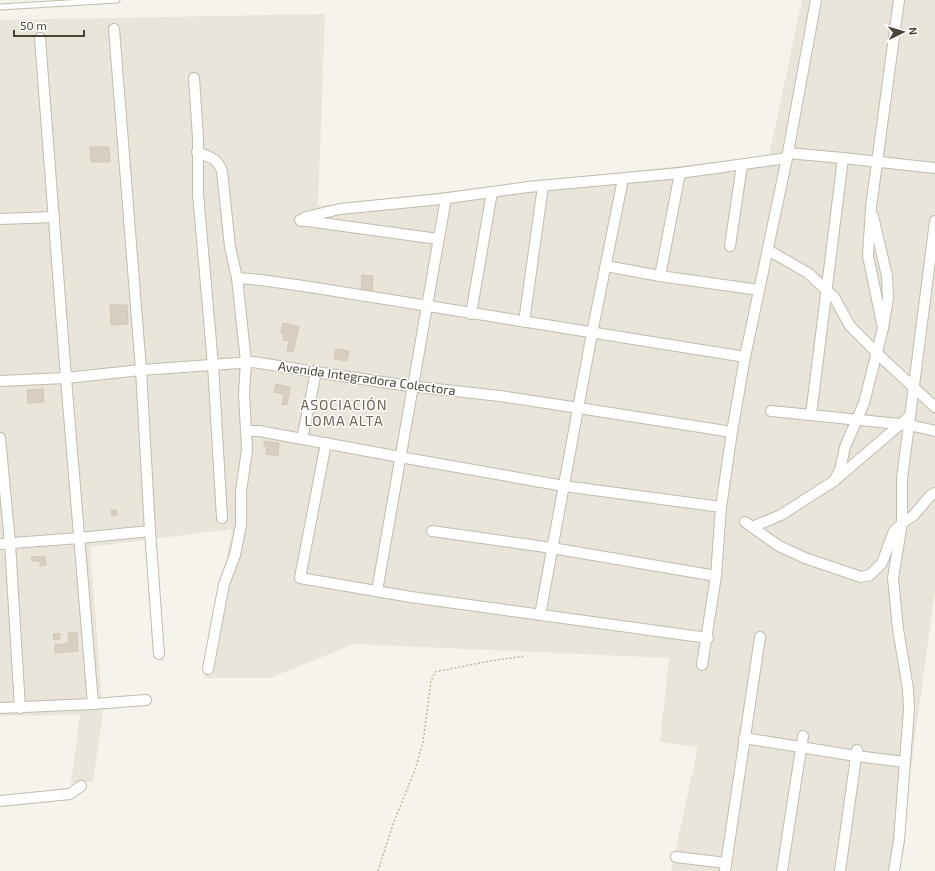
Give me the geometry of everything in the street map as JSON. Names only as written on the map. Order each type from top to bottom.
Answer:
[{"type":"street","points":[[702,665],[708,638],[716,576],[721,507],[732,432],[745,357],[788,156],[816,0]]},
{"type":"street","points":[[883,328],[868,256],[871,207],[899,0]]},
{"type":"street","points":[[114,29],[142,370],[150,531],[159,654]]},
{"type":"street","points":[[40,38],[93,704]]},
{"type":"street","points":[[194,78],[198,152],[198,194],[213,365],[222,518]]},
{"type":"street","points":[[198,152],[215,159],[222,171],[230,247],[238,278],[246,362],[244,392],[247,450],[241,491],[241,525],[236,555],[224,584],[208,669]]},
{"type":"street","points":[[438,239],[299,220],[340,209],[543,186],[680,173],[742,165],[788,156],[843,158],[935,168]]},
{"type":"street","points":[[811,415],[843,158]]},
{"type":"street","points":[[730,246],[742,165]]},
{"type":"street","points":[[660,276],[680,173]]},
{"type":"street","points":[[540,615],[592,333],[623,179]]},
{"type":"street","points":[[524,322],[543,186]]},
{"type":"street","points":[[471,314],[492,192]]},
{"type":"street","points":[[377,591],[446,198]]},
{"type":"street","points":[[834,481],[840,470],[845,447],[864,403],[883,328],[888,298],[887,276],[871,207]]},
{"type":"street","points":[[0,219],[54,217]]},
{"type":"street","points":[[894,871],[909,710],[908,689],[898,629],[893,578],[902,523],[902,479],[907,422],[914,388],[935,221]]},
{"type":"street","points":[[768,250],[808,273],[827,290],[834,297],[850,326],[935,407]]},
{"type":"street","points":[[606,266],[660,276],[759,290]]},
{"type":"street","points":[[238,278],[303,286],[745,357]]},
{"type":"street","name":"Avenida Integradora Colectora","points":[[0,381],[66,378],[142,370],[253,362],[412,386],[500,396],[732,432]]},
{"type":"street","points":[[302,439],[316,372]]},
{"type":"street","points":[[771,411],[857,420],[907,422],[935,432]]},
{"type":"street","points":[[907,422],[834,481],[780,515],[748,524],[779,546],[805,558],[861,577],[870,575],[882,563],[894,531],[902,523],[913,516],[931,495],[935,493]]},
{"type":"street","points":[[246,431],[259,431],[564,486],[721,507]]},
{"type":"street","points":[[0,438],[5,543],[20,708]]},
{"type":"street","points":[[326,443],[300,578],[412,597],[708,638]]},
{"type":"street","points":[[5,543],[150,531]]},
{"type":"street","points":[[432,531],[552,548],[716,576]]},
{"type":"street","points":[[676,857],[725,867],[760,637]]},
{"type":"street","points":[[0,708],[146,700]]},
{"type":"street","points":[[782,871],[803,736]]},
{"type":"street","points":[[744,738],[801,747],[856,752],[905,762]]},
{"type":"street","points":[[840,871],[856,752]]},
{"type":"street","points":[[0,801],[70,794],[81,786]]},
{"type":"lane","points":[[0,7],[117,0]]},
{"type":"path","points":[[378,871],[393,824],[415,770],[423,742],[431,681],[435,672],[490,661],[525,656]]},
{"type":"shaded area","points":[[802,0],[935,0],[935,590],[897,871],[671,871],[698,747],[660,742],[669,658],[354,644],[270,678],[205,678],[232,529],[90,547],[103,712],[93,782],[71,783],[80,715],[0,716],[0,20],[325,14],[318,206],[769,156]]},
{"type":"building","points":[[90,147],[109,147],[110,162],[91,162]]},
{"type":"building","points":[[362,275],[373,276],[372,294],[361,293]]},
{"type":"building","points":[[110,305],[127,305],[128,324],[111,325]]},
{"type":"building","points":[[283,323],[299,327],[293,352],[287,351],[289,341],[283,340],[284,334],[281,333]]},
{"type":"building","points":[[336,349],[349,351],[347,361],[334,359]]},
{"type":"building","points":[[276,384],[290,387],[287,404],[282,405],[284,394],[274,392]]},
{"type":"building","points":[[43,389],[44,402],[28,403],[27,390]]},
{"type":"building","points":[[264,441],[279,443],[278,456],[266,454],[267,448],[264,446]]},
{"type":"building","points":[[116,510],[117,515],[112,516],[111,511]]},
{"type":"building","points":[[45,556],[46,565],[40,566],[40,561],[32,561],[31,557]]},
{"type":"building","points":[[77,632],[78,651],[55,653],[55,645],[69,643],[68,633]]},
{"type":"building","points":[[60,633],[60,639],[54,640],[53,634]]},
{"type":"district","name":"ASOCIACIÓN LOMA ALTA","points":[[344,412]]}]
